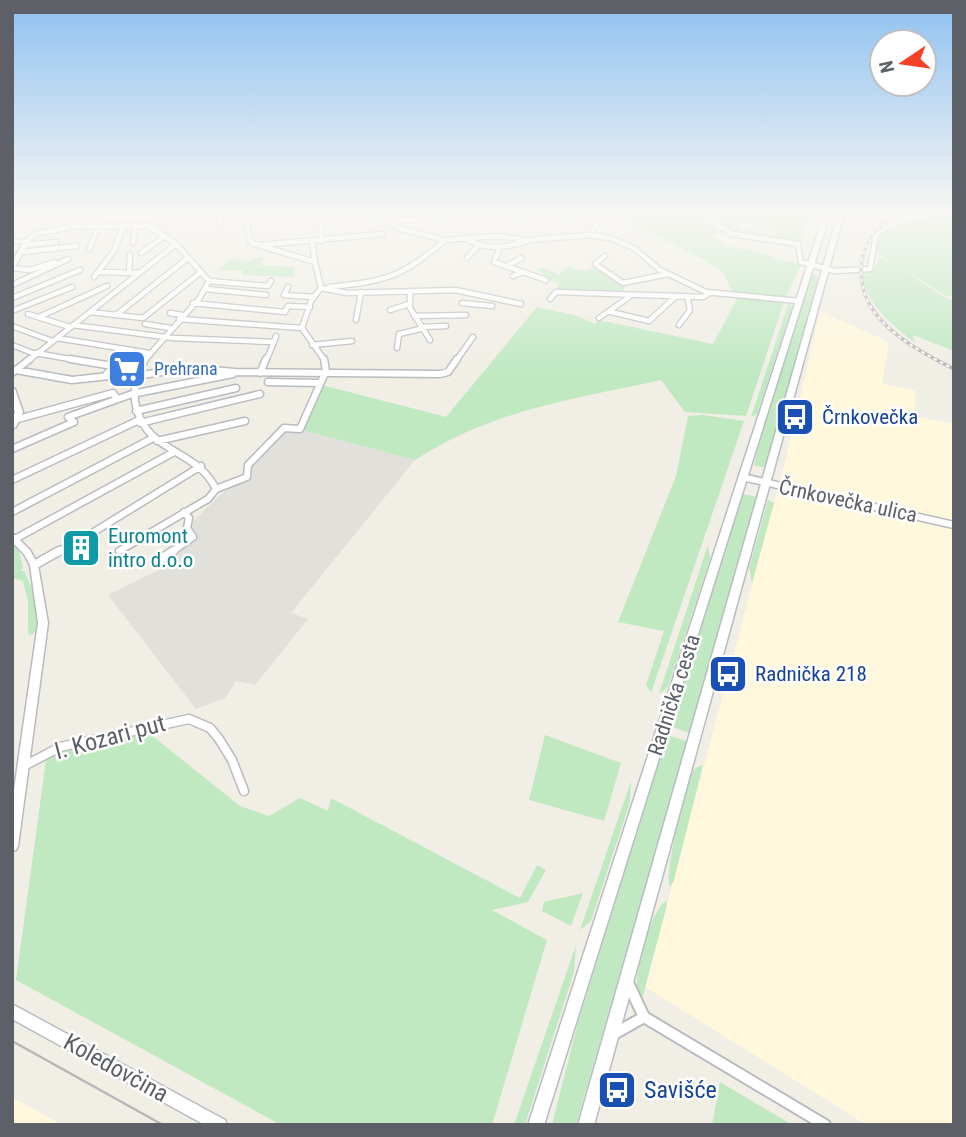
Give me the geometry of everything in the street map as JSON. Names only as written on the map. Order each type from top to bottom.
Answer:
[{"type":"main road","name":"Radnička cesta","points":[[536,1125],[810,267]]},
{"type":"main road","name":"Radnička cesta","points":[[586,1125],[826,268]]},
{"type":"street","points":[[12,267],[30,270],[36,267]]},
{"type":"street","points":[[12,285],[49,267]]},
{"type":"street","points":[[94,277],[103,267]]},
{"type":"street","points":[[129,267],[129,272]]},
{"type":"street","points":[[14,372],[145,267]]},
{"type":"street","points":[[116,315],[177,267]]},
{"type":"street","points":[[196,267],[209,281],[268,286],[271,281]]},
{"type":"street","points":[[316,267],[321,288]]},
{"type":"street","points":[[302,328],[314,297],[321,288],[370,285],[400,277],[412,267]]},
{"type":"street","points":[[510,267],[546,280]]},
{"type":"street","points":[[600,267],[623,282],[668,274]]},
{"type":"street","points":[[658,267],[710,293],[799,301]]},
{"type":"street","points":[[821,267],[869,270],[870,267]]},
{"type":"street","points":[[12,298],[80,270]]},
{"type":"street","points":[[100,272],[137,273]]},
{"type":"street","points":[[144,321],[201,272]]},
{"type":"street","points":[[513,276],[523,272]]},
{"type":"street","points":[[209,281],[206,289],[149,353],[136,375],[132,394],[140,421],[155,439],[201,466],[213,478],[216,489]]},
{"type":"street","points":[[93,285],[120,287]]},
{"type":"street","points":[[39,317],[107,286]]},
{"type":"street","points":[[12,311],[72,287]]},
{"type":"street","points":[[288,287],[284,295],[314,297]]},
{"type":"street","points":[[321,288],[361,292],[455,290],[521,304]]},
{"type":"street","points":[[206,289],[266,295]]},
{"type":"street","points":[[410,291],[409,304],[430,340]]},
{"type":"street","points":[[550,299],[556,292],[564,291],[629,297],[703,297],[710,293]]},
{"type":"street","points":[[356,320],[361,292]]},
{"type":"street","points":[[611,312],[649,321],[676,296]]},
{"type":"street","points":[[679,325],[690,310],[687,296]]},
{"type":"street","points":[[599,318],[629,297]]},
{"type":"street","points":[[462,303],[489,305],[495,298]]},
{"type":"street","points":[[193,303],[285,312],[288,306],[310,307]]},
{"type":"street","points":[[390,310],[409,304]]},
{"type":"street","points":[[90,312],[116,315],[170,328]]},
{"type":"street","points":[[170,313],[181,317],[302,328]]},
{"type":"street","points":[[28,314],[71,326],[161,338],[275,339],[261,373]]},
{"type":"street","points":[[414,316],[466,315]]},
{"type":"street","points":[[12,326],[54,339],[149,353]]},
{"type":"street","points":[[397,348],[399,334],[446,326]]},
{"type":"street","points":[[119,551],[208,499],[216,489],[247,477],[248,465],[285,428],[300,429],[324,373],[326,362],[302,328]]},
{"type":"street","points":[[14,372],[72,380],[189,368],[261,373],[444,374],[473,337]]},
{"type":"street","points":[[312,345],[352,341]]},
{"type":"street","points":[[12,345],[36,354],[114,367],[104,377]]},
{"type":"street","points":[[12,449],[74,422],[68,417],[117,399],[236,372]]},
{"type":"street","points":[[268,382],[319,383]]},
{"type":"street","points":[[136,411],[236,388]]},
{"type":"street","points":[[12,389],[19,407],[18,419],[12,427]]},
{"type":"street","points":[[18,419],[113,393],[117,399]]},
{"type":"street","points":[[12,480],[140,421],[260,394]]},
{"type":"street","points":[[12,512],[155,439],[245,421]]},
{"type":"street","points":[[12,846],[43,623],[34,565],[14,538],[174,452]]},
{"type":"street","points":[[34,565],[103,528],[201,466]]},
{"type":"street","name":"Črnkovečka ulica","points":[[742,477],[954,525]]},
{"type":"street","points":[[158,561],[193,537],[187,528],[189,519],[184,512]]},
{"type":"street","name":"I. Kozari put","points":[[24,766],[60,747],[190,719],[210,728],[219,739],[232,760],[244,791]]},
{"type":"street","points":[[627,981],[644,1017],[825,1125]]},
{"type":"street","name":"Koledovčina","points":[[12,1011],[219,1125]]},
{"type":"street","points":[[612,1035],[644,1017]]},
{"type":"shaded area","points":[[820,311],[889,342],[882,384],[915,390],[915,416],[954,424],[954,1125],[867,1125],[645,987],[787,454]]},
{"type":"shaded area","points":[[287,430],[302,430],[415,460],[291,613],[308,619],[255,685],[236,681],[225,698],[196,709],[108,595],[169,565],[163,560],[197,536],[188,526],[228,487],[250,478],[249,466]]},
{"type":"shaded area","points":[[12,1097],[62,1125],[12,1125]]},
{"type":"green space","points":[[223,267],[294,267],[295,277],[242,275],[243,270],[219,271]]},
{"type":"green space","points":[[568,267],[585,271],[597,267],[626,285],[619,296],[556,289],[560,283],[540,278],[545,274],[534,269],[542,268],[559,274]]},
{"type":"green space","points":[[716,267],[800,267],[785,299],[734,295],[723,272]]},
{"type":"green space","points":[[874,267],[899,267],[947,299],[954,300],[954,351],[913,335],[915,343],[896,328],[880,312],[868,294],[861,272],[872,271]]},
{"type":"green space","points":[[900,267],[954,267],[954,294],[948,297]]},
{"type":"green space","points":[[810,274],[819,276],[814,300],[766,468],[754,465],[764,424]]},
{"type":"green space","points":[[738,297],[784,302],[746,416],[685,412],[661,380],[534,408],[474,429],[415,460],[302,430],[322,385],[446,417],[537,307],[578,316],[595,324],[599,320],[713,344]]},
{"type":"green space","points":[[789,302],[792,308],[757,414],[751,417]]},
{"type":"green space","points":[[703,415],[744,421],[651,693],[646,685],[664,631],[618,622],[676,476],[688,416]]},
{"type":"green space","points":[[742,494],[758,497],[690,733],[670,726]]},
{"type":"green space","points":[[768,500],[774,503],[752,583],[749,568]]},
{"type":"green space","points":[[14,545],[19,552],[23,567],[21,571],[24,571],[36,597],[38,627],[29,635],[28,600],[23,581],[12,578]]},
{"type":"green space","points":[[708,545],[710,559],[668,687],[659,694]]},
{"type":"green space","points":[[145,730],[240,806],[269,816],[300,798],[328,811],[331,798],[520,898],[537,865],[546,870],[528,902],[492,910],[547,940],[492,1125],[281,1125],[16,980],[47,753]]},
{"type":"green space","points":[[545,735],[621,763],[604,821],[529,800]]},
{"type":"green space","points":[[667,735],[687,741],[576,1125],[552,1125],[577,1026]]},
{"type":"green space","points":[[703,765],[670,887],[670,865],[681,809],[694,770]]},
{"type":"green space","points":[[631,781],[630,802],[591,921],[580,930]]},
{"type":"green space","points":[[583,893],[571,926],[542,911],[544,902]]},
{"type":"green space","points":[[667,901],[642,999],[637,983],[643,951],[656,914]]},
{"type":"green space","points":[[576,945],[574,972],[525,1125],[514,1125]]},
{"type":"green space","points":[[720,1082],[784,1120],[793,1125],[712,1125]]},
{"type":"building","points":[[88,533],[93,538],[72,550],[66,545]]},
{"type":"tram line","points":[[12,1041],[163,1125]]},
{"type":"railway","points":[[862,267],[864,293],[885,325],[918,350],[954,369]]},
{"type":"place","name":"Prehrana","points":[[127,369]]},
{"type":"place","name":"Črnkovečka","points":[[795,417]]},
{"type":"place","name":"Euromont intro d.o.o","points":[[81,548]]},
{"type":"place","name":"Radnička 218","points":[[728,674]]},
{"type":"place","name":"Savišće","points":[[617,1090]]}]
